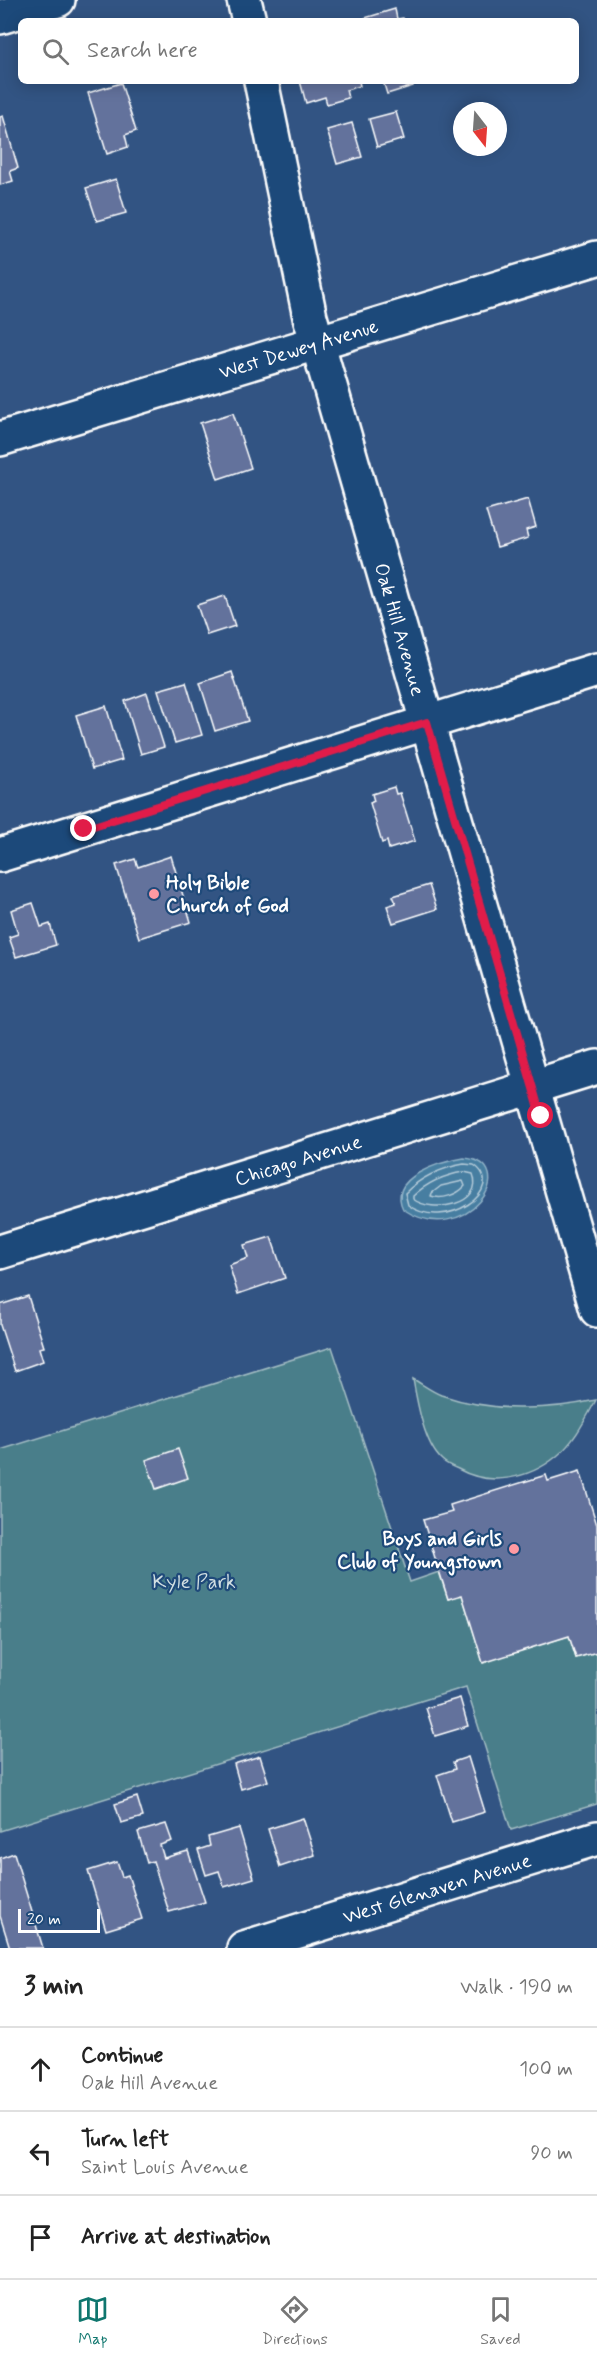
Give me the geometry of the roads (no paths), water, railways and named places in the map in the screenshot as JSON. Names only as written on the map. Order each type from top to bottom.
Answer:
[{"type":"street","points":[[0,17],[58,0]]},
{"type":"street","points":[[244,0],[248,18]]},
{"type":"street","name":"Oak Hill Avenue","points":[[262,84],[305,297],[317,343],[597,1310]]},
{"type":"street","name":"West Dewey Avenue","points":[[0,439],[597,258]]},
{"type":"street","points":[[0,855],[597,669]]},
{"type":"street","name":"Chicago Avenue","points":[[0,1252],[597,1067]]},
{"type":"street","name":"West Glenaven Avenue","points":[[244,1948],[597,1838]]},
{"type":"water","points":[[464,1158],[481,1163],[489,1174],[488,1188],[480,1202],[466,1213],[448,1220],[426,1219],[403,1209],[400,1198],[402,1188],[409,1180],[430,1167]]},
{"type":"place","name":"Holy Bible Church of God","points":[[154,894]]},
{"type":"place","name":"Boys and Girls Club of Youngstown","points":[[514,1549]]},
{"type":"park label","name":"Kyle Park","points":[[194,1581]]}]
